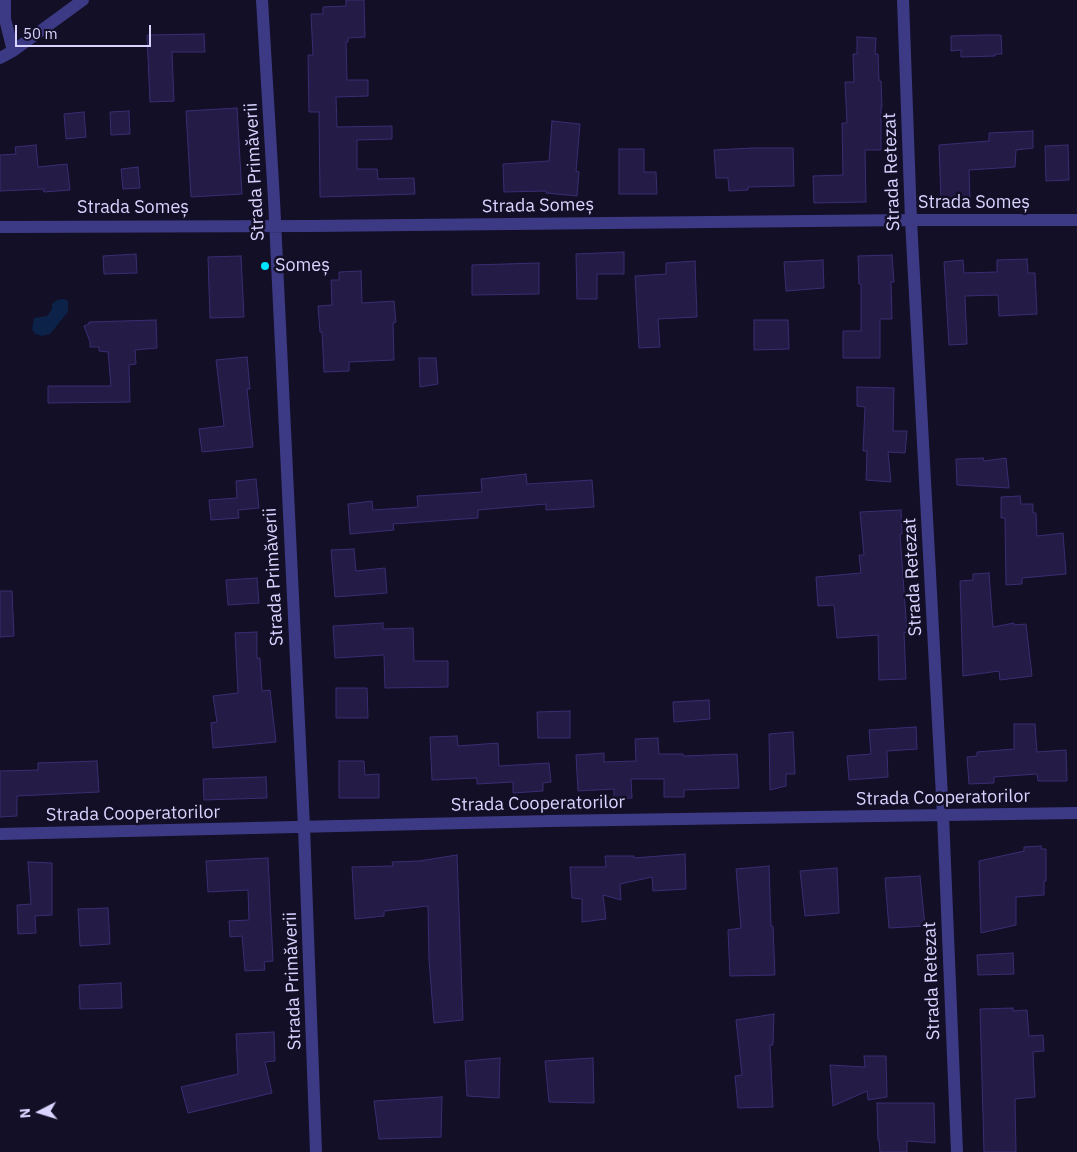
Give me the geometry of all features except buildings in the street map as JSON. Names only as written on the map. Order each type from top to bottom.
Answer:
[{"type":"street","points":[[5,0],[4,19],[13,51]]},
{"type":"street","points":[[0,58],[13,51],[83,0]]},
{"type":"street","name":"Strada Primăverii","points":[[262,0],[275,226],[304,827],[316,1152]]},
{"type":"street","name":"Strada Retezat","points":[[904,0],[911,220],[943,815],[957,1152]]},
{"type":"street","name":"Strada Someș","points":[[0,226],[275,226],[1077,220]]},
{"type":"street","name":"Strada Cooperatorilor","points":[[0,834],[559,821],[1077,813]]},
{"type":"water","points":[[63,299],[68,301],[68,312],[50,334],[42,336],[35,334],[32,329],[34,318],[47,316],[52,309],[52,304],[57,300]]},
{"type":"place","name":"Someș","points":[[265,266]]}]
